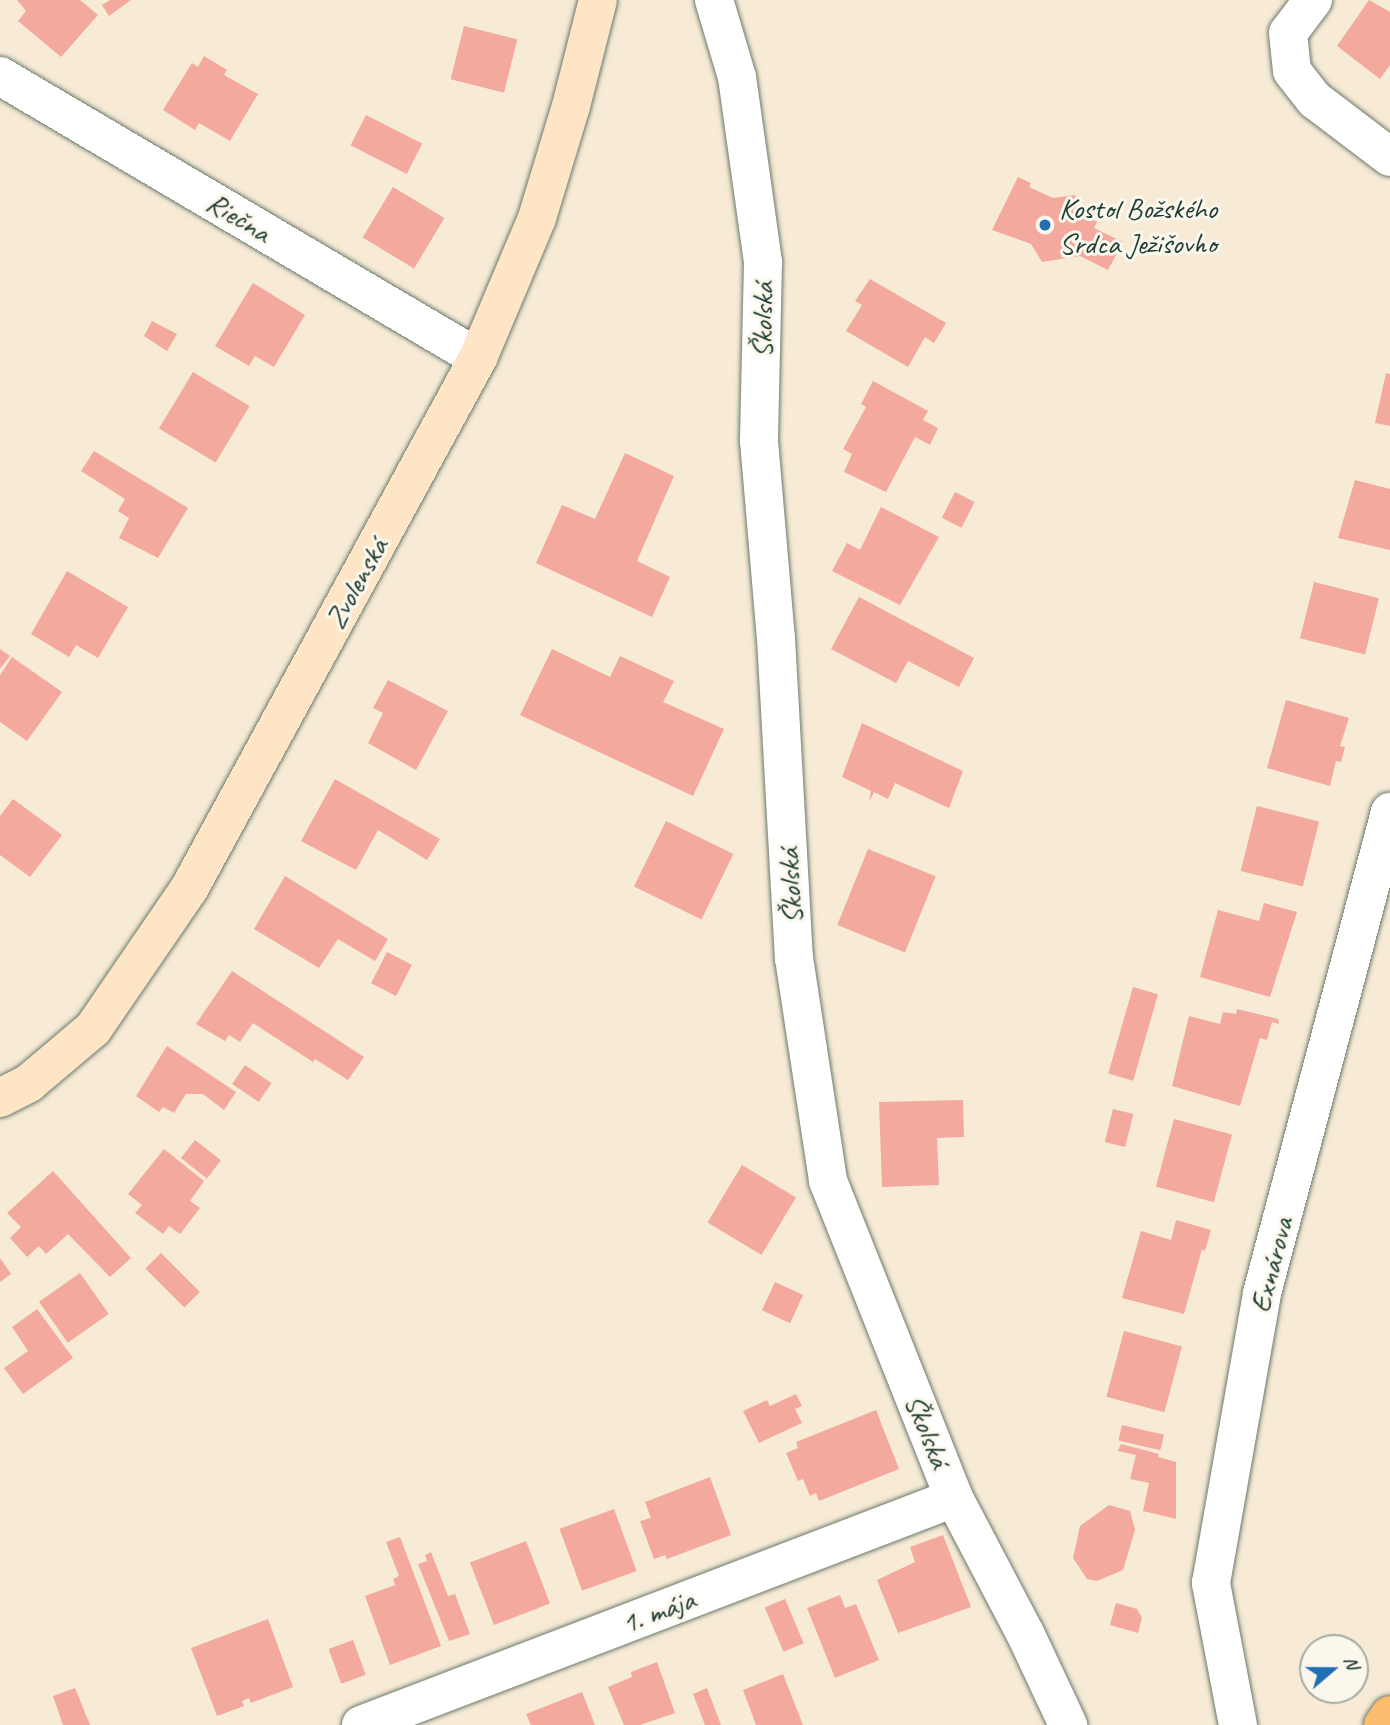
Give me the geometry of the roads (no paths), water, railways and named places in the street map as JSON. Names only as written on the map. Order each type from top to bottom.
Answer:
[{"type":"main road","points":[[1382,1725],[1390,1715]]},
{"type":"street","name":"Zvolenská","points":[[0,1098],[29,1083],[93,1029],[189,889],[478,358],[537,218],[571,106],[598,0]]},
{"type":"street","name":"Školská","points":[[714,0],[737,77],[763,262],[760,441],[776,638],[794,958],[828,1181],[954,1497],[1025,1633],[1068,1725]]},
{"type":"street","points":[[1312,0],[1288,33],[1292,71],[1315,100],[1390,157]]},
{"type":"street","name":"Riečna","points":[[4,84],[478,358]]},
{"type":"street","name":"Exnárova","points":[[1238,1725],[1211,1583],[1262,1293],[1390,812]]},
{"type":"street","name":"1. mája","points":[[362,1725],[954,1497]]},
{"type":"place","name":"Kostol Božského Srdca Ježišovho","points":[[1045,225]]}]
